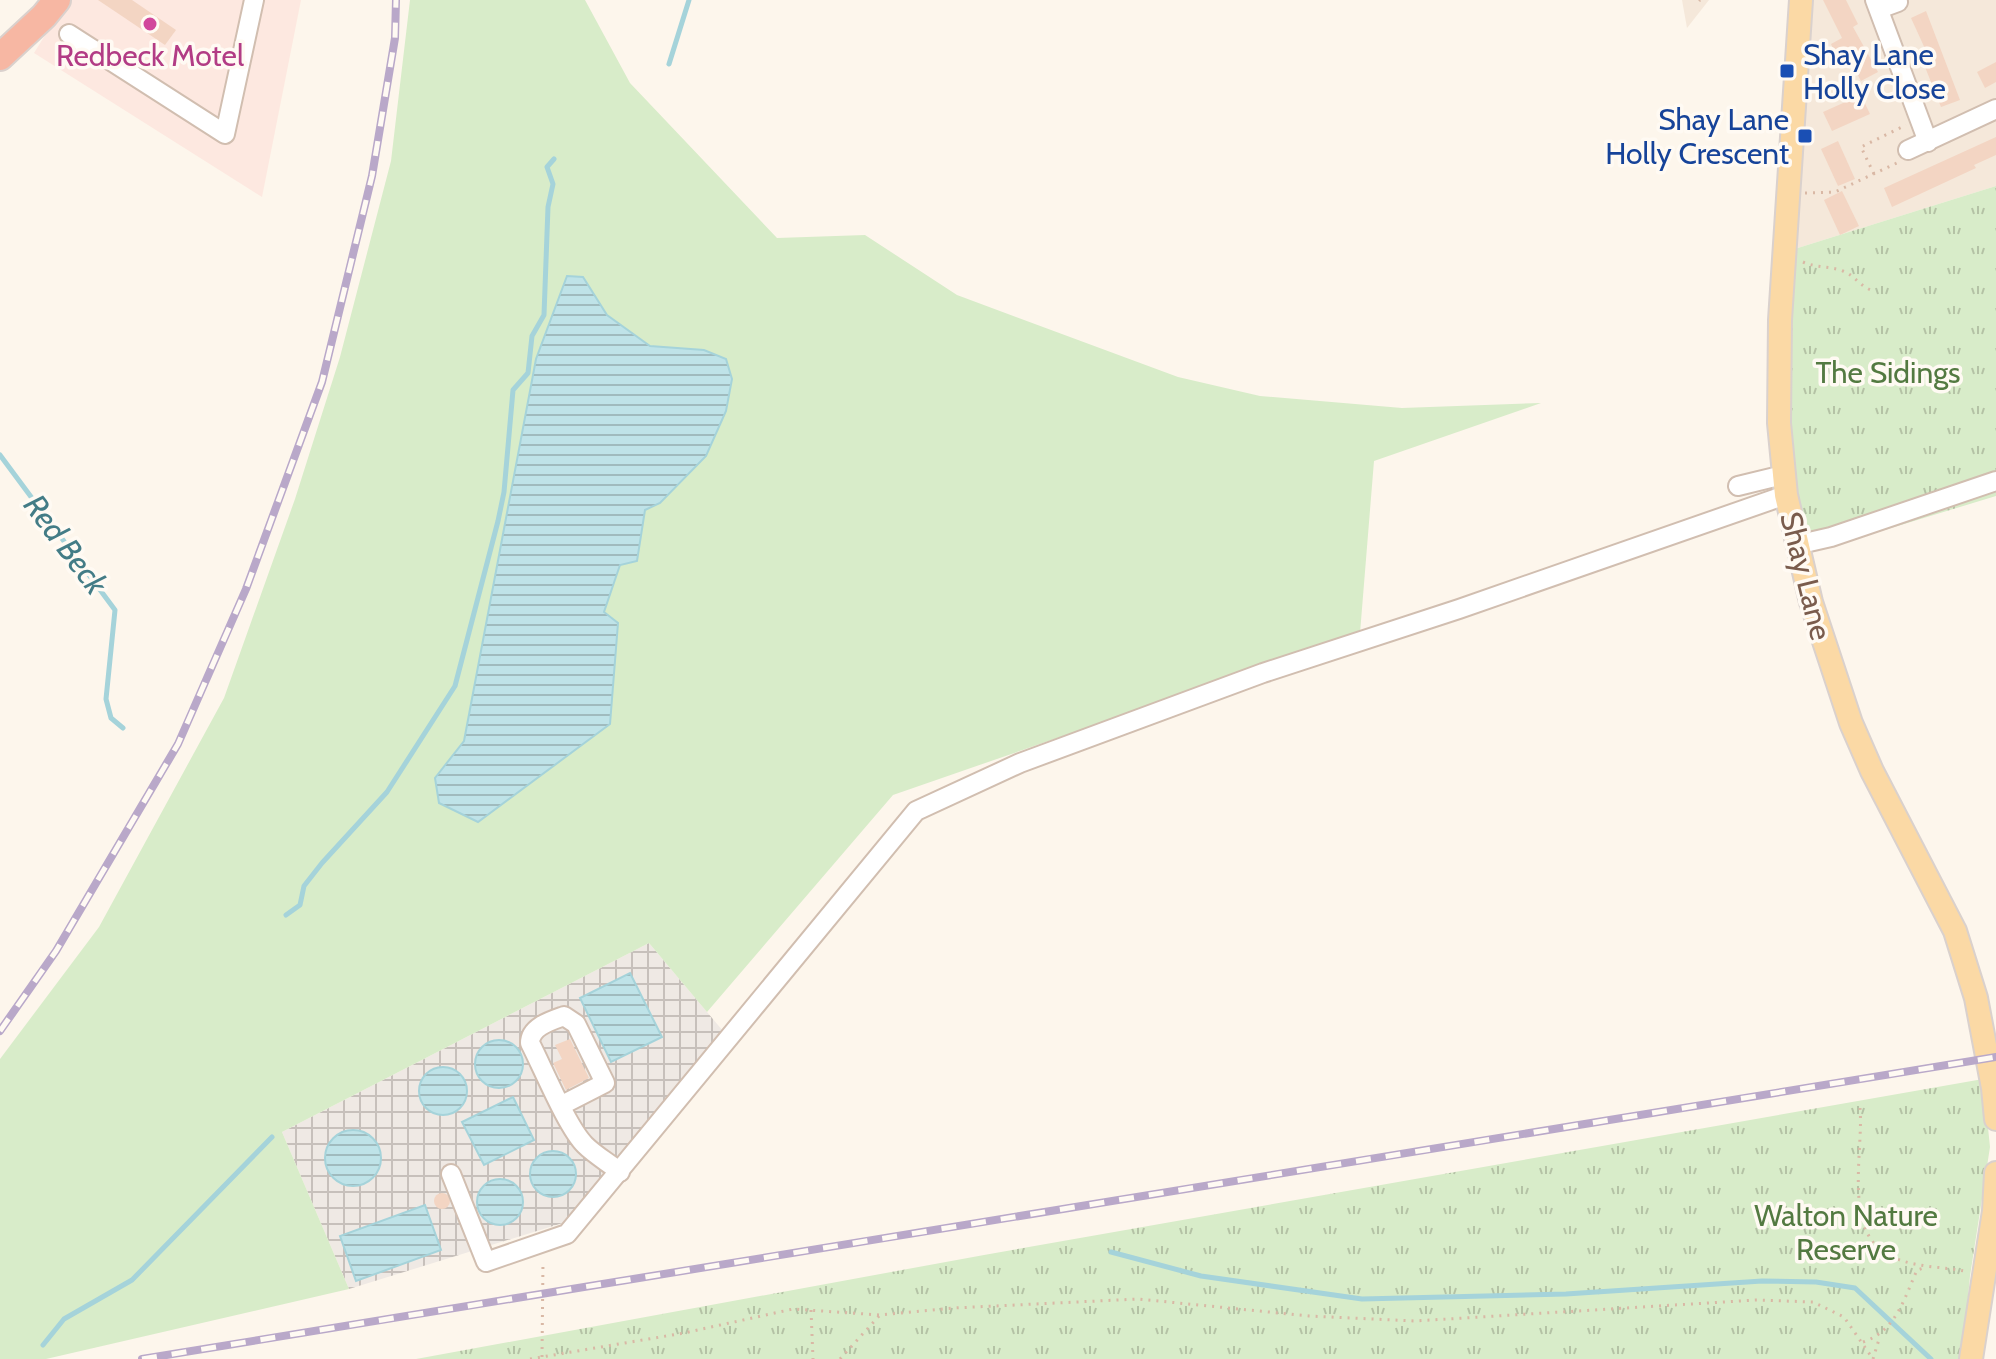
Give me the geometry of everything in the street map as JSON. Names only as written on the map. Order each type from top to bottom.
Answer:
[{"type":"highway","points":[[0,57],[57,0]]},
{"type":"main road","name":"Shay Lane","points":[[1801,0],[1779,335],[1779,423],[1784,485],[1796,545],[1827,657],[1851,723],[1872,771],[1955,931],[1976,998],[1996,1119]]},
{"type":"main road","points":[[1971,1359],[1994,1211],[1996,1173]]},
{"type":"street","points":[[69,34],[225,134],[254,0]]},
{"type":"street","points":[[1898,2],[1877,5],[1928,142]]},
{"type":"street","points":[[1908,150],[1996,109]]},
{"type":"street","points":[[1796,545],[1831,537],[1996,481]]},
{"type":"street","points":[[1738,486],[1784,485]]},
{"type":"street","points":[[451,1174],[486,1262],[567,1234],[916,811],[1020,763],[1248,678],[1459,609],[1784,485]]},
{"type":"street","points":[[562,1105],[605,1083],[576,1024],[564,1016],[535,1030],[530,1039],[562,1105],[584,1145],[620,1172]]},
{"type":"path","points":[[1874,174],[1861,147],[1919,118]]},
{"type":"path","points":[[1788,191],[1835,192],[1911,156],[1908,150]]},
{"type":"path","points":[[1785,252],[1817,269],[1843,271],[1862,287],[1871,290]]},
{"type":"path","points":[[1860,1108],[1859,1204],[1864,1231],[1879,1251],[1898,1260],[1984,1274]]},
{"type":"path","points":[[542,1357],[543,1242]]},
{"type":"path","points":[[1873,1359],[1880,1336],[1896,1317],[1917,1270],[1931,1265]]},
{"type":"path","points":[[530,1359],[684,1333],[793,1309],[880,1315],[954,1308],[1138,1299],[1309,1316],[1415,1321],[1756,1300],[1813,1302],[1844,1317],[1873,1359]]},
{"type":"path","points":[[811,1310],[813,1359]]},
{"type":"path","points":[[840,1359],[880,1315]]},
{"type":"path","points":[[1862,1342],[1880,1336]]},
{"type":"shaded area","points":[[67,0],[301,0],[262,197],[34,53]]},
{"type":"shaded area","points":[[1682,0],[1709,0],[1687,28]]},
{"type":"shaded area","points":[[1801,0],[1996,0],[1996,186],[1785,252]]},
{"type":"shaded area","points":[[649,943],[723,1031],[566,1222],[349,1289],[282,1132]]},
{"type":"green space","points":[[410,0],[585,0],[630,83],[777,238],[865,235],[957,295],[1178,377],[1260,396],[1402,408],[1541,403],[1374,461],[1360,633],[893,795],[707,1012],[649,943],[282,1132],[349,1289],[46,1359],[0,1359],[0,1059],[99,927],[224,698],[295,499],[340,357],[391,161]],"holes":[[[583,277],[607,315],[650,346],[704,350],[660,503],[645,510],[637,560],[620,565],[603,613],[618,623],[614,657],[435,778],[464,741],[536,359]]]},
{"type":"green space","name":"The Sidings","points":[[1996,186],[1996,496],[1799,556],[1786,495],[1785,252]]},
{"type":"green space","name":"Walton Nature Reserve","points":[[1983,1079],[1990,1147],[1970,1276],[1962,1359],[416,1359],[984,1255]]},
{"type":"water","points":[[567,276],[583,277],[607,315],[650,346],[704,350],[726,359],[732,379],[726,411],[706,456],[660,503],[645,510],[637,561],[620,565],[604,612],[618,623],[610,724],[478,822],[439,803],[435,778],[464,741],[536,359]]},
{"type":"water","points":[[630,973],[662,1037],[611,1062],[580,998]]},
{"type":"water","points":[[499,1040],[516,1047],[523,1064],[516,1081],[499,1088],[482,1081],[475,1064],[482,1047]]},
{"type":"water","points":[[443,1067],[460,1074],[467,1091],[460,1108],[443,1115],[426,1108],[419,1091],[426,1074]]},
{"type":"water","points":[[513,1097],[534,1140],[484,1165],[462,1122]]},
{"type":"water","points":[[353,1130],[372,1139],[381,1158],[372,1177],[353,1186],[334,1177],[325,1158],[334,1139]]},
{"type":"water","points":[[553,1151],[562,1152],[569,1158],[575,1165],[575,1183],[569,1190],[562,1196],[553,1197],[544,1196],[537,1190],[531,1183],[530,1174],[531,1165],[537,1158],[544,1152]]},
{"type":"water","points":[[500,1179],[516,1186],[523,1202],[516,1218],[500,1225],[484,1218],[477,1202],[484,1186]]},
{"type":"water","points":[[425,1205],[441,1250],[356,1281],[340,1236]]},
{"type":"building","name":"Redbeck Motel","points":[[98,0],[132,0],[176,30],[165,45]]},
{"type":"building","points":[[1823,0],[1846,0],[1858,24],[1853,27],[1878,72],[1861,81],[1850,60],[1840,66],[1831,44],[1842,38]]},
{"type":"building","points":[[1926,11],[1960,100],[1941,107],[1925,67],[1932,64],[1911,18]]},
{"type":"building","points":[[1996,62],[1996,82],[1985,88],[1977,72]]},
{"type":"building","points":[[1861,95],[1870,114],[1832,131],[1823,112]]},
{"type":"building","points":[[1996,137],[1996,155],[1974,165],[1976,168],[1892,207],[1884,188]]},
{"type":"building","points":[[1838,141],[1855,179],[1838,186],[1821,149]]},
{"type":"building","points":[[1842,191],[1859,226],[1840,235],[1824,200]]},
{"type":"building","points":[[570,1039],[589,1078],[566,1090],[553,1063],[562,1059],[555,1045]]},
{"type":"building","points":[[442,1193],[448,1195],[448,1207],[442,1209],[436,1207],[434,1201],[436,1195]]},
{"type":"waterway","points":[[669,64],[689,0]]},
{"type":"waterway","points":[[286,915],[300,905],[304,886],[322,863],[387,792],[455,686],[504,492],[513,390],[528,373],[532,336],[544,315],[548,207],[553,184],[547,167],[554,159]]},
{"type":"waterway","name":"Red Beck","points":[[0,455],[115,610],[106,699],[111,718],[123,728]]},
{"type":"waterway","points":[[43,1345],[64,1319],[132,1280],[272,1137]]},
{"type":"waterway","points":[[1111,1252],[1201,1276],[1362,1299],[1566,1294],[1762,1281],[1816,1282],[1855,1288],[1931,1359]]},
{"type":"railway","points":[[0,1031],[56,951],[178,744],[246,589],[322,382],[372,176],[395,38],[396,0]]},
{"type":"railway","points":[[142,1359],[1996,1057]]},
{"type":"place","name":"Redbeck Motel","points":[[150,24]]},
{"type":"place","name":"Shay Lane Holly Close","points":[[1787,71]]},
{"type":"place","name":"Shay Lane Holly Crescent","points":[[1805,136]]}]
